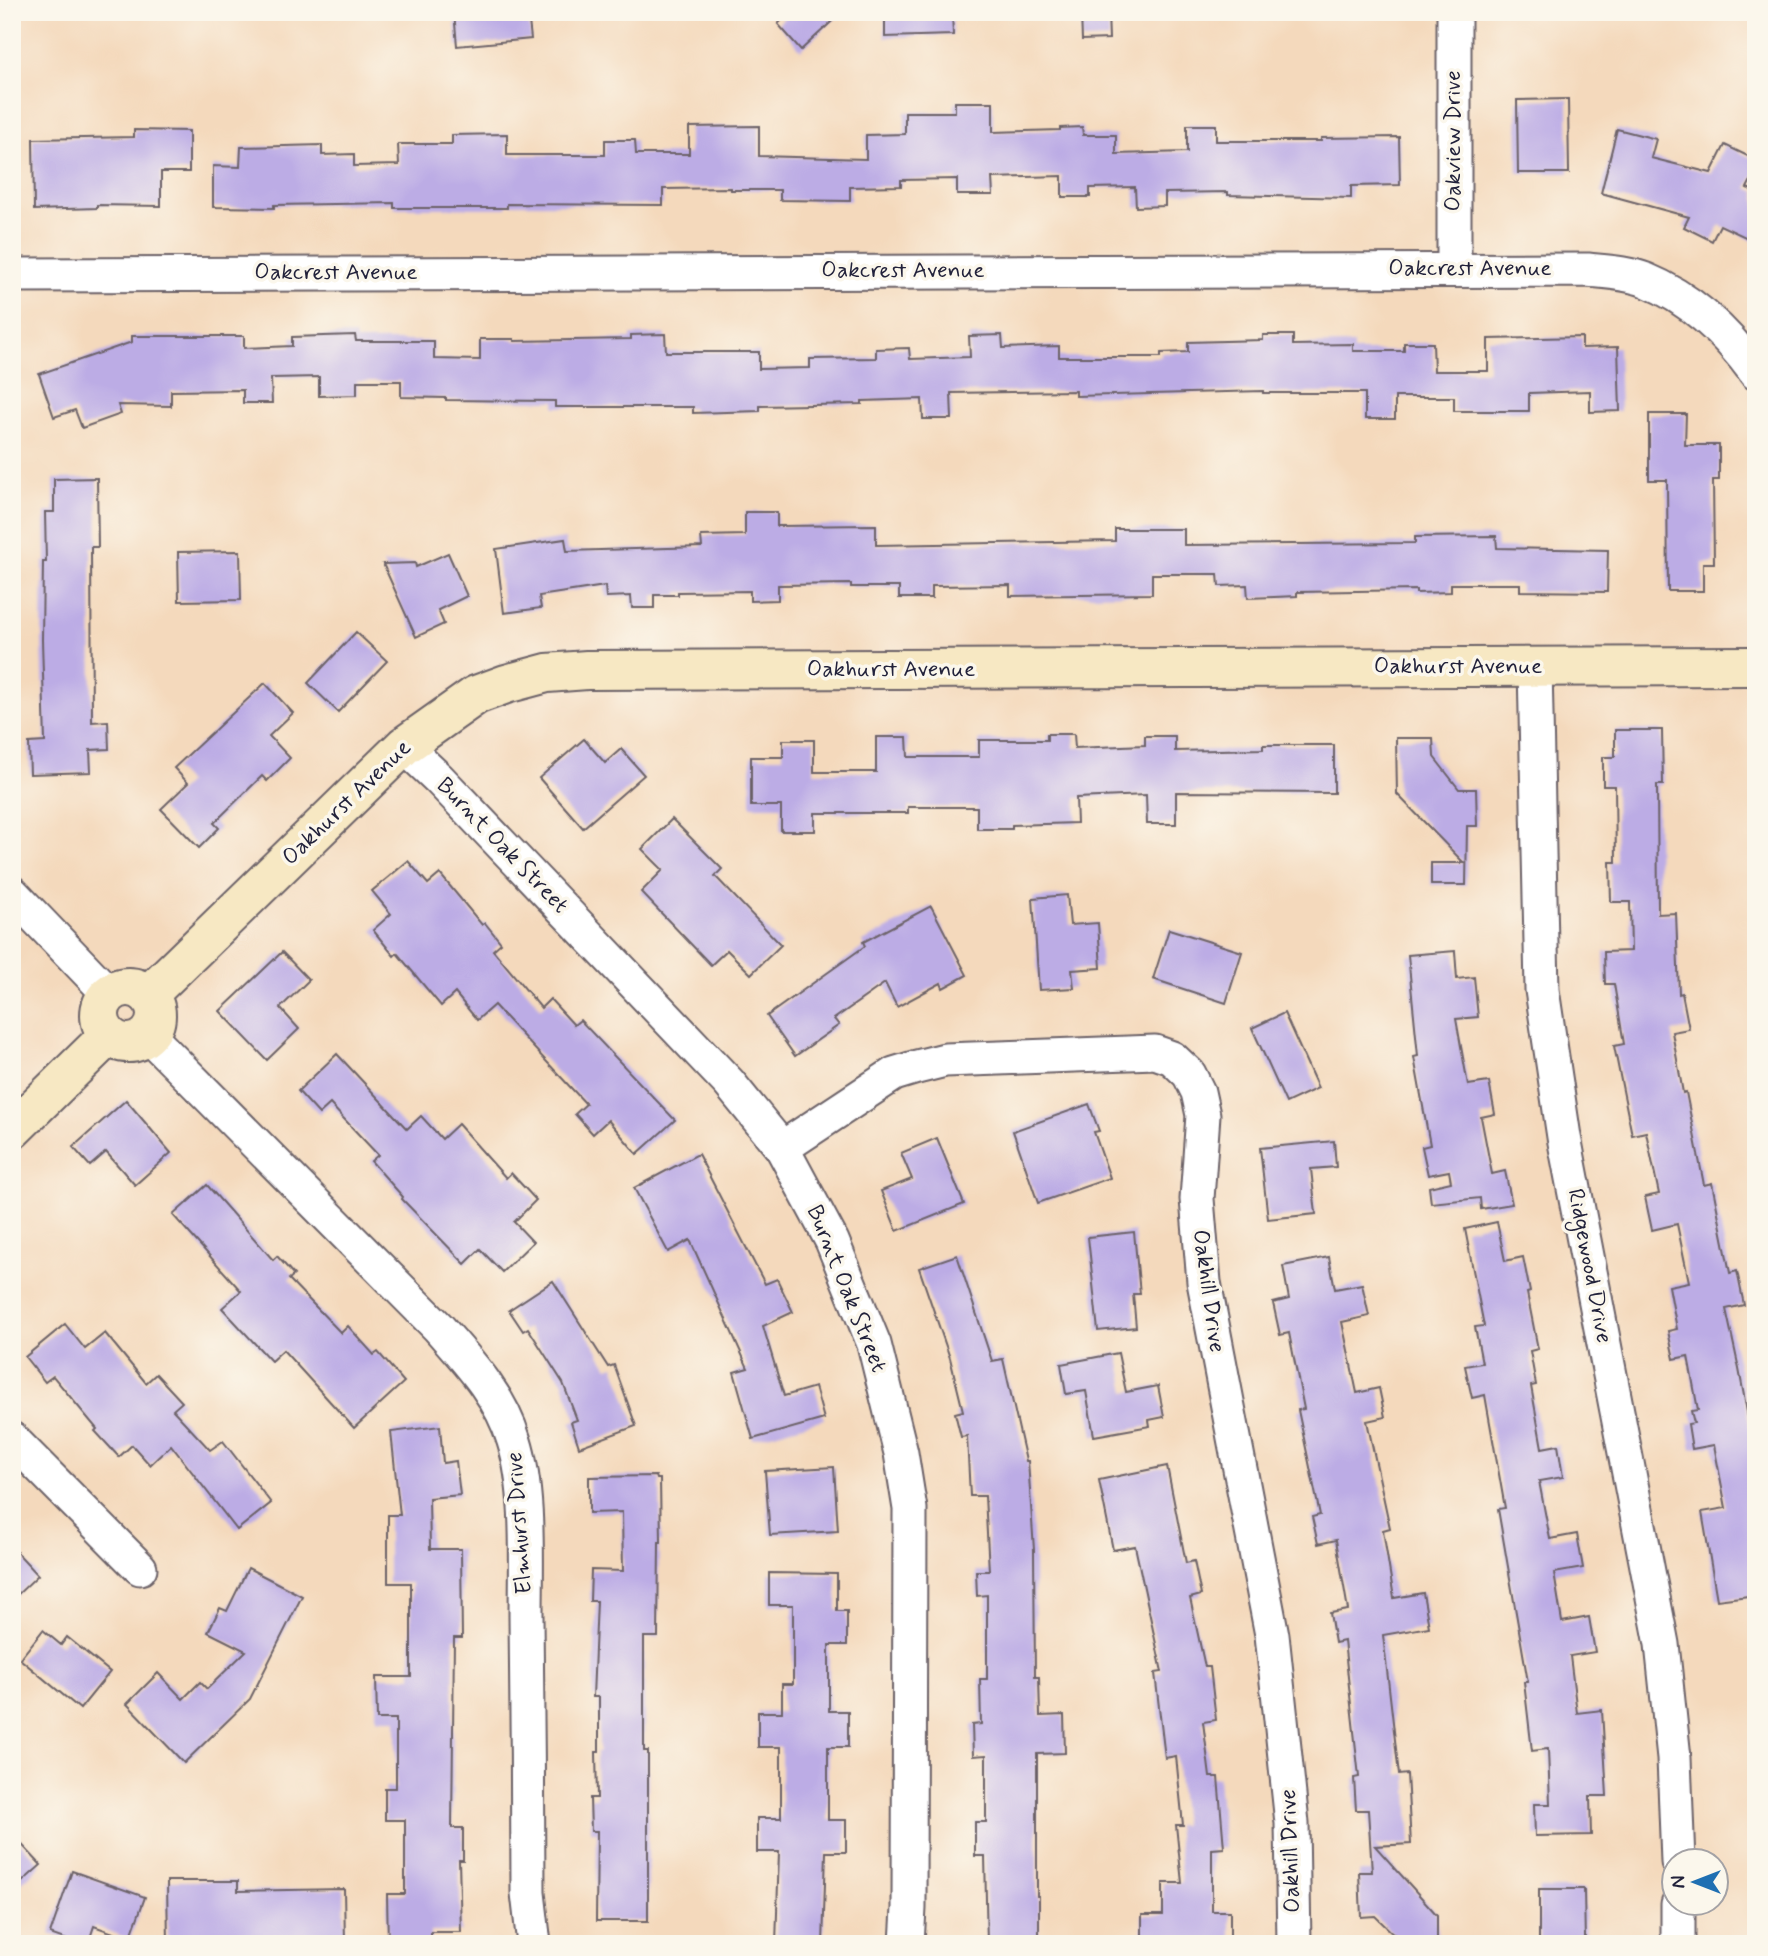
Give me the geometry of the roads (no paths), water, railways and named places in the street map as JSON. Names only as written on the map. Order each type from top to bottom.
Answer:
[{"type":"street","name":"Oakview Drive","points":[[1454,12],[1454,269]]},
{"type":"street","name":"Oakcrest Avenue","points":[[12,275],[1588,270],[1644,279],[1667,290],[1701,313],[1720,330],[1756,373]]},
{"type":"street","name":"Oakhurst Avenue","points":[[148,995],[404,746],[475,695],[547,673],[587,670],[1756,666]]},
{"type":"street","name":"Ridgewood Drive","points":[[1535,667],[1542,990],[1564,1138],[1662,1644],[1674,1758],[1677,1848]]},
{"type":"street","name":"Burnt Oak Street","points":[[404,746],[439,779],[729,1083],[782,1149],[832,1241],[874,1344],[901,1453],[910,1521],[907,1944]]},
{"type":"street","points":[[12,893],[108,994]]},
{"type":"street","points":[[128,986],[148,995],[157,1016],[148,1035],[138,1042],[127,1044],[108,1036],[101,1026],[99,1015],[108,994],[128,986]]},
{"type":"street","name":"Elmhurst Drive","points":[[148,1035],[438,1327],[479,1374],[502,1412],[514,1441],[523,1494],[526,1562],[528,1893],[534,1944]]},
{"type":"street","points":[[12,1130],[108,1036]]},
{"type":"street","name":"Oakhill Drive","points":[[782,1149],[894,1074],[945,1060],[1155,1052],[1172,1058],[1189,1074],[1198,1092],[1203,1115],[1197,1199],[1204,1282],[1274,1648],[1292,1823],[1294,1944]]},
{"type":"street","points":[[12,1439],[140,1568]]},
{"type":"street","points":[[1678,1918],[1678,1944]]}]
